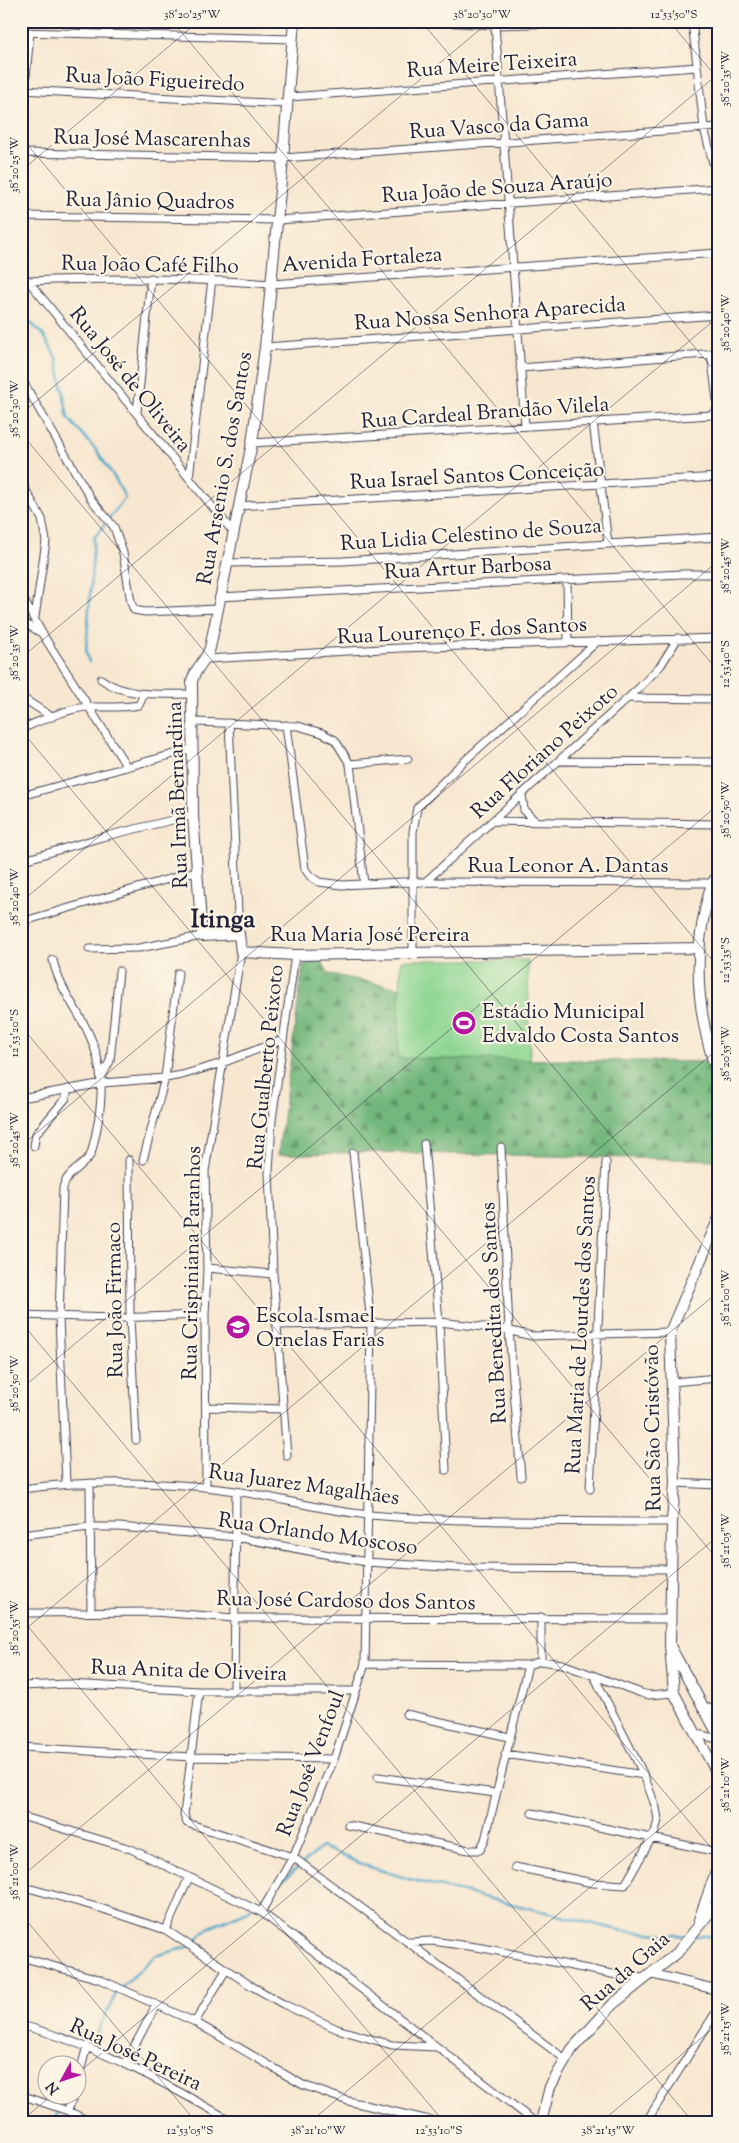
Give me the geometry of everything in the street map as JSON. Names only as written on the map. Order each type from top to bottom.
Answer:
[{"type":"main road","name":"Avenida Fortaleza","points":[[272,284],[294,21]]},
{"type":"main road","name":"Rua Arsenio S. dos Santos","points":[[207,659],[252,443],[272,284]]},
{"type":"main road","name":"Rua Irmã Bernardina","points":[[202,936],[193,815],[192,749],[194,722],[192,694],[193,677],[207,659]]},
{"type":"main road","points":[[718,874],[714,883],[698,948],[701,1010],[707,1043],[718,1075]]},
{"type":"main road","points":[[202,936],[239,934]]},
{"type":"main road","name":"Rua Maria José Pereira","points":[[239,934],[242,952],[295,955],[698,948]]},
{"type":"main road","name":"Rua São Cristóvão","points":[[718,1220],[670,1332],[675,1483],[672,1522],[670,1645],[674,1693],[718,1775]]},
{"type":"main road","name":"Rua São Cristóvão","points":[[670,1645],[718,1734]]},
{"type":"main road","points":[[674,1693],[679,1684],[692,1685]]},
{"type":"main road","points":[[715,1899],[718,1866]]},
{"type":"main road","name":"Rua da Gaia","points":[[541,2122],[550,2087],[565,2058],[596,2020],[677,1953],[715,1899]]},
{"type":"street","points":[[422,21],[495,25],[641,21]]},
{"type":"street","points":[[692,21],[704,128],[718,182]]},
{"type":"street","points":[[495,25],[498,80],[505,142],[516,328],[525,426]]},
{"type":"street","points":[[21,32],[292,39]]},
{"type":"street","points":[[21,134],[23,90],[30,32]]},
{"type":"street","name":"Rua Meire Teixeira","points":[[288,100],[498,80],[697,67]]},
{"type":"street","name":"Rua João Figueiredo","points":[[23,90],[288,100]]},
{"type":"street","name":"Rua Vasco da Gama","points":[[283,158],[718,127]]},
{"type":"street","name":"Rua José Mascarenhas","points":[[21,153],[283,158]]},
{"type":"street","name":"Rua João de Souza Araújo","points":[[278,220],[718,188]]},
{"type":"street","name":"Rua Jânio Quadros","points":[[21,216],[278,220]]},
{"type":"street","name":"Avenida Fortaleza","points":[[272,284],[718,253]]},
{"type":"street","name":"Rua José de Oliveira","points":[[21,272],[138,412],[233,532]]},
{"type":"street","points":[[138,412],[151,278]]},
{"type":"street","name":"Rua João Café Filho","points":[[28,281],[151,278],[212,279],[272,284]]},
{"type":"street","points":[[189,478],[212,279]]},
{"type":"street","name":"Rua Nossa Senhora Aparecida","points":[[265,347],[718,315]]},
{"type":"street","points":[[520,368],[715,353]]},
{"type":"street","name":"Rua Cardeal Brandão Vilela","points":[[252,443],[712,415],[718,409],[715,353]]},
{"type":"street","points":[[21,378],[91,499],[111,522],[116,532],[123,553],[130,602],[134,610],[145,612],[217,609]]},
{"type":"street","points":[[594,422],[608,543]]},
{"type":"street","name":"Rua Israel Santos Conceição","points":[[239,506],[602,486],[718,477]]},
{"type":"street","points":[[21,482],[42,519],[46,541],[35,617]]},
{"type":"street","name":"Rua Lidia Celestino de Souza","points":[[227,563],[343,561],[718,537]]},
{"type":"street","name":"Rua Artur Barbosa","points":[[219,597],[718,574]]},
{"type":"street","points":[[567,580],[568,642]]},
{"type":"street","points":[[21,595],[43,634],[127,767]]},
{"type":"street","points":[[21,621],[43,634]]},
{"type":"street","name":"Rua Floriano Peixoto","points":[[425,882],[629,698],[661,665],[678,638]]},
{"type":"street","name":"Rua Lourenço F. dos Santos","points":[[207,659],[568,642],[718,638]]},
{"type":"street","points":[[413,953],[414,815],[422,802],[598,641]]},
{"type":"street","points":[[101,679],[113,686],[144,694],[192,694]]},
{"type":"street","points":[[21,729],[52,717],[89,707],[99,709],[137,706],[140,705],[144,694]]},
{"type":"street","points":[[21,697],[52,717]]},
{"type":"street","points":[[629,698],[718,699]]},
{"type":"street","points":[[194,722],[286,725],[307,728],[335,740],[350,764],[364,884]]},
{"type":"street","name":"Rua Maria José Pereira","points":[[229,723],[239,934]]},
{"type":"street","name":"Rua Leonor A. Dantas","points":[[286,725],[305,869],[310,876],[319,882],[342,885],[413,882],[714,883]]},
{"type":"street","points":[[21,796],[192,749]]},
{"type":"street","points":[[350,764],[408,759]]},
{"type":"street","points":[[560,761],[718,762]]},
{"type":"street","points":[[522,794],[524,810],[535,821]]},
{"type":"street","points":[[21,860],[102,837],[193,815]]},
{"type":"street","points":[[492,821],[718,824]]},
{"type":"street","points":[[21,922],[196,871]]},
{"type":"street","points":[[89,949],[139,948],[202,936]]},
{"type":"street","name":"Rua Crispiniana Paranhos","points":[[206,1487],[205,1315],[207,1268],[205,1171],[242,952]]},
{"type":"street","name":"Rua Gualberto Peixoto","points":[[273,1274],[270,1147],[282,1040],[295,955]]},
{"type":"street","points":[[53,960],[58,978],[92,1042],[102,1080]]},
{"type":"street","points":[[66,1483],[59,1318],[63,1188],[69,1173],[85,1162],[90,1154],[102,1080],[110,1061],[119,971]]},
{"type":"street","points":[[143,1160],[165,1078],[178,973]]},
{"type":"street","points":[[21,1098],[102,1080],[165,1078],[222,1063],[282,1040]]},
{"type":"street","points":[[34,1146],[36,1134],[66,1098],[68,1089]]},
{"type":"street","points":[[424,1144],[439,1322],[446,1470]]},
{"type":"street","name":"Rua Benedita dos Santos","points":[[501,1147],[509,1330],[521,1477]]},
{"type":"street","name":"Rua José Venfoul","points":[[261,1912],[293,1857],[334,1759],[365,1664],[371,1324],[353,1153]]},
{"type":"street","name":"Rua João Firmaco","points":[[129,1160],[130,1317],[136,1440]]},
{"type":"street","name":"Rua Maria de Lourdes dos Santos","points":[[590,1489],[596,1334],[606,1162]]},
{"type":"street","points":[[207,1268],[273,1274],[287,1456]]},
{"type":"street","points":[[21,1315],[59,1318],[205,1315]]},
{"type":"street","points":[[276,1325],[439,1322],[509,1330],[532,1336],[670,1332]]},
{"type":"street","points":[[672,1382],[718,1378]]},
{"type":"street","points":[[207,1407],[283,1409]]},
{"type":"street","name":"Rua Juarez Magalhães","points":[[21,1490],[66,1483],[206,1487],[368,1514],[468,1519],[672,1522]]},
{"type":"street","points":[[90,1483],[91,1611]]},
{"type":"street","points":[[675,1483],[718,1485]]},
{"type":"street","points":[[234,1690],[236,1491]]},
{"type":"street","name":"Rua Orlando Moscoso","points":[[21,1536],[90,1527],[137,1528],[236,1537],[366,1562],[458,1568],[671,1569]]},
{"type":"street","name":"Rua José Cardoso dos Santos","points":[[21,1613],[155,1612],[234,1618],[670,1619]]},
{"type":"street","points":[[541,1618],[541,1661]]},
{"type":"street","points":[[365,1664],[528,1665],[541,1661],[562,1664],[595,1678],[649,1695],[674,1693]]},
{"type":"street","points":[[348,1825],[469,1850],[480,1850],[485,1840],[495,1793],[528,1665]]},
{"type":"street","points":[[515,1867],[593,1883],[625,1885],[651,1838],[658,1820],[656,1808],[644,1775],[595,1678]]},
{"type":"street","name":"Rua Anita de Oliveira","points":[[21,1686],[68,1684],[199,1691],[356,1690]]},
{"type":"street","points":[[199,1691],[184,1815],[187,1823],[293,1857],[565,2058]]},
{"type":"street","points":[[703,1706],[718,1711]]},
{"type":"street","points":[[406,1714],[509,1737]]},
{"type":"street","points":[[697,1734],[718,1739]]},
{"type":"street","points":[[21,1747],[191,1757],[334,1759]]},
{"type":"street","points":[[505,1754],[644,1775]]},
{"type":"street","points":[[378,1778],[495,1793]]},
{"type":"street","points":[[532,1813],[718,1852]]},
{"type":"street","points":[[21,1816],[131,1849],[261,1912],[535,2122]]},
{"type":"street","points":[[166,1930],[189,1877]]},
{"type":"street","points":[[21,1886],[100,1908],[166,1930],[226,1970],[283,2004],[337,2029],[392,2045],[438,2048]]},
{"type":"street","points":[[410,1942],[432,1941],[483,1948],[622,1976],[648,1976],[718,1990]]},
{"type":"street","points":[[21,1957],[99,1979],[195,2022],[302,2085],[342,2099],[438,2122]]},
{"type":"street","points":[[195,2022],[226,1970]]},
{"type":"street","points":[[125,2064],[156,2005]]},
{"type":"street","points":[[646,2122],[718,2009]]},
{"type":"street","name":"Rua José Pereira","points":[[21,2025],[87,2046],[125,2064],[233,2122]]},
{"type":"street","points":[[84,2056],[87,2046]]},
{"type":"street","points":[[21,2095],[68,2111],[91,2122]]},
{"type":"street","points":[[68,2111],[70,2106]]},
{"type":"street","points":[[715,2122],[718,2118]]},
{"type":"green space","points":[[320,959],[329,974],[400,988],[398,1058],[714,1062],[718,1072],[718,1160],[369,1152],[278,1155],[303,965]]},
{"type":"green space","name":"Estádio Municipal Edvaldo Costa Santos","points":[[401,960],[528,960],[530,1060],[398,1058]]},
{"type":"waterway","points":[[21,313],[44,336],[57,359],[68,418],[97,451],[125,498],[94,538],[86,653],[89,662]]},
{"type":"waterway","points":[[281,1882],[322,1847],[367,1866],[409,1879],[623,1931],[688,1936]]},
{"type":"waterway","points":[[89,2048],[117,1992],[155,1956],[191,1946],[208,1928],[248,1911],[268,1894]]},
{"type":"waterway","points":[[693,1936],[718,1936]]},
{"type":"waterway","points":[[53,2122],[61,2106]]},
{"type":"place","name":"Estádio Municipal Edvaldo Costa Santos","points":[[464,1023]]},
{"type":"place","name":"Escola Ismael Ornelas Farias","points":[[238,1327]]},
{"type":"district","name":"Itinga","points":[[223,918]]}]
